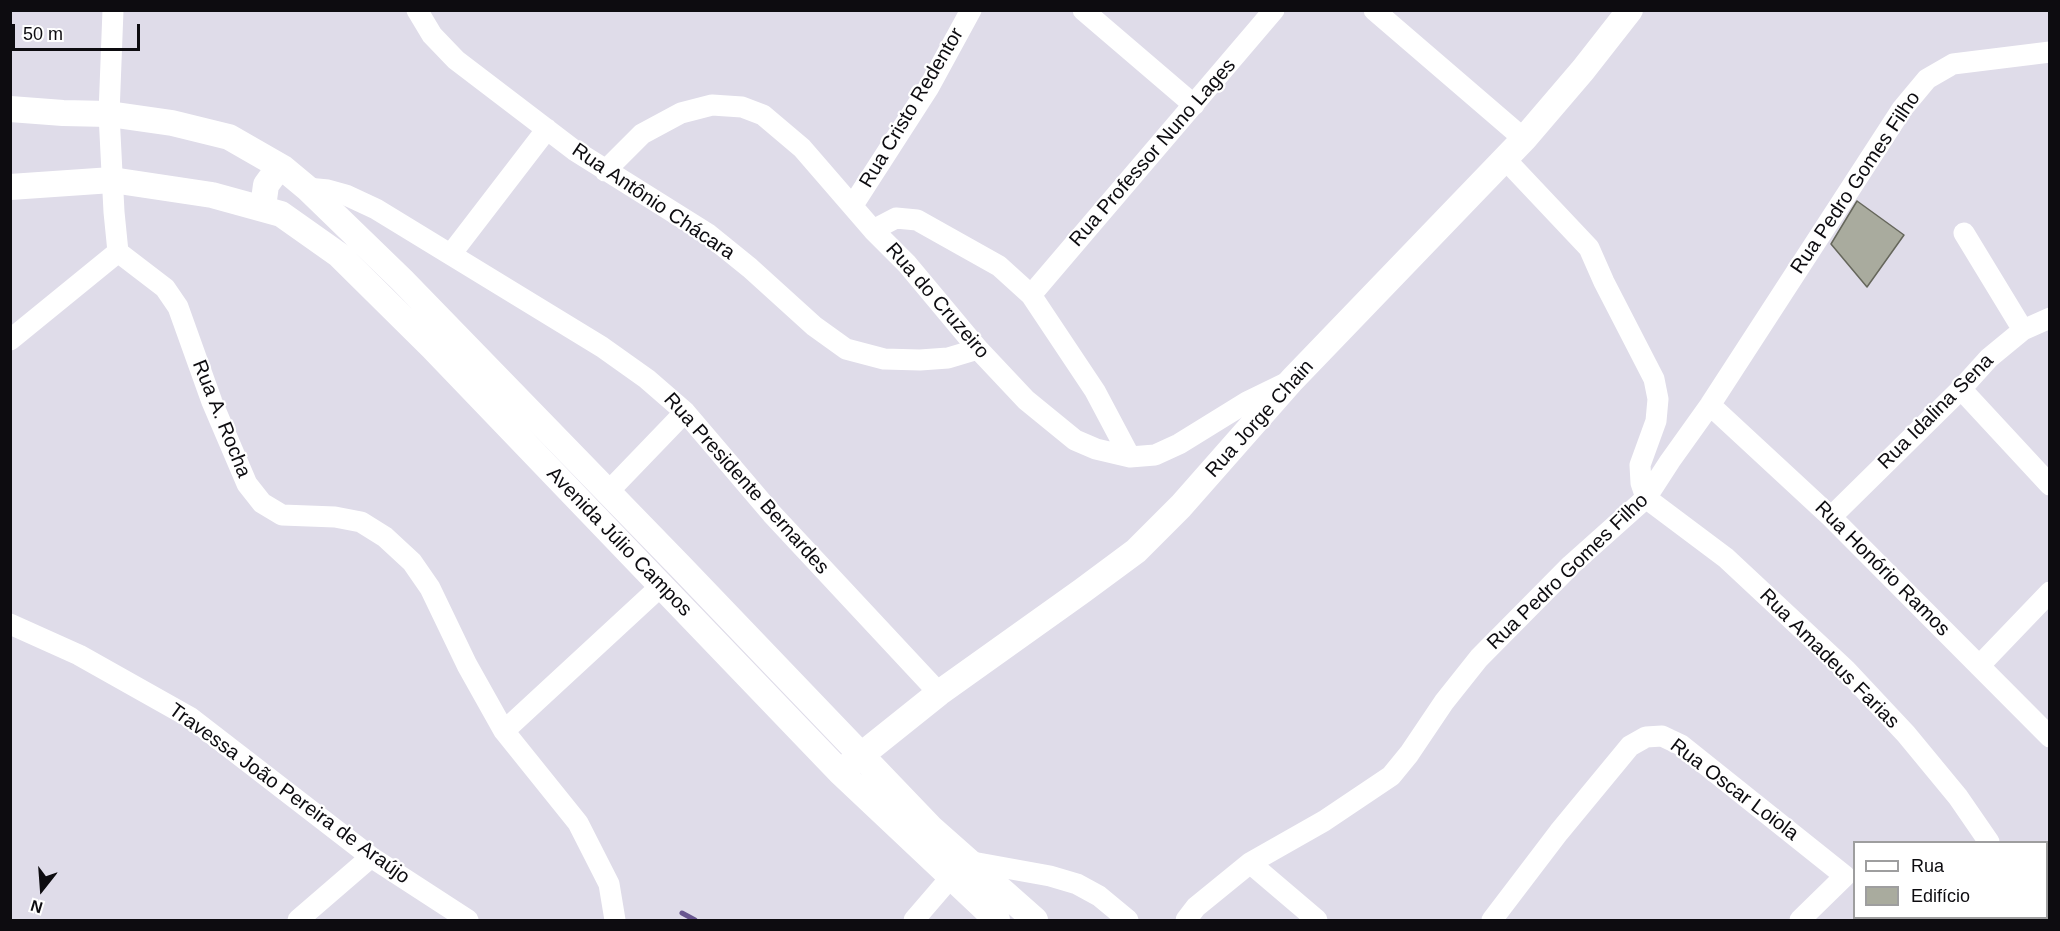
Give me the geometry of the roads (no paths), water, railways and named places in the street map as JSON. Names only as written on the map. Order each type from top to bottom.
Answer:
[{"type":"street","points":[[10,340],[118,252],[112,180],[110,114],[113,10]]},
{"type":"street","name":"Rua Antônio Chácara","points":[[417,10],[432,35],[456,60],[605,171],[708,234],[750,268],[814,326],[846,348],[884,359],[920,360],[948,358],[978,349]]},
{"type":"street","name":"Rua Cristo Redentor","points":[[853,205],[929,87],[971,10]]},
{"type":"street","points":[[1083,10],[1194,105]]},
{"type":"street","name":"Rua Professor Nuno Lages","points":[[1031,295],[1274,10]]},
{"type":"street","points":[[1374,10],[1524,139]]},
{"type":"street","name":"Rua Jorge Chain","points":[[840,772],[939,693],[1136,551],[1181,506],[1292,380],[1524,139],[1630,10]]},
{"type":"street","name":"Rua Pedro Gomes Filho","points":[[1186,921],[1196,907],[1250,863],[1324,821],[1390,776],[1409,754],[1444,702],[1479,658],[1571,565],[1646,498],[1710,405],[1902,109],[1927,79],[1953,64],[2049,52]]},
{"type":"street","name":"Rua do Cruzeiro","points":[[605,171],[642,134],[681,113],[712,105],[742,107],[763,115],[802,148],[873,230],[907,264],[978,349],[1026,400],[1075,440],[1096,449],[1130,457],[1155,455],[1179,444],[1247,402],[1292,380]]},
{"type":"street","points":[[10,109],[110,114],[172,123],[229,136],[283,168],[308,188],[402,280],[931,828],[997,921]]},
{"type":"street","points":[[451,254],[547,129]]},
{"type":"street","points":[[1505,159],[1589,248],[1654,378],[1658,399],[1656,421],[1640,465],[1641,483],[1646,498]]},
{"type":"street","points":[[272,211],[266,184],[283,168]]},
{"type":"street","points":[[10,188],[112,180],[212,195],[272,211],[291,209],[308,188]]},
{"type":"street","name":"Rua Presidente Bernardes","points":[[308,188],[346,195],[376,209],[602,347],[648,379],[685,412],[772,514],[939,693]]},
{"type":"street","name":"Avenida Júlio Campos","points":[[272,211],[339,255],[432,347],[840,772],[959,869]]},
{"type":"street","points":[[873,230],[896,218],[917,220],[999,266],[1031,295],[1095,392],[1130,457]]},
{"type":"street","points":[[1964,233],[2023,330]]},
{"type":"street","name":"Rua A. Rocha","points":[[118,252],[165,288],[178,307],[212,402],[238,464],[247,484],[262,503],[282,514],[335,517],[361,522],[385,537],[412,562],[430,588],[467,665],[504,731],[578,823],[609,885],[615,921]]},
{"type":"street","name":"Rua Idalina Sena","points":[[1831,517],[1989,358],[2023,330],[2049,318]]},
{"type":"street","points":[[1960,389],[2049,485]]},
{"type":"street","name":"Rua Honório Ramos","points":[[1710,405],[1831,517],[2049,737]]},
{"type":"street","points":[[608,492],[685,412]]},
{"type":"street","name":"Rua Amadeus Farias","points":[[1646,498],[1726,558],[1846,670],[1905,734],[1950,788],[1988,841]]},
{"type":"street","points":[[504,731],[662,586]]},
{"type":"street","points":[[1979,666],[2049,592]]},
{"type":"street","name":"Travessa João Pereira de Araújo","points":[[10,624],[79,654],[191,718],[371,857],[468,921]]},
{"type":"street","points":[[799,730],[818,711]]},
{"type":"street","name":"Rua Oscar Loiola","points":[[1492,921],[1558,832],[1630,746],[1646,737],[1662,736],[1681,745],[1850,875],[1800,921]]},
{"type":"street","points":[[298,921],[371,857]]},
{"type":"street","points":[[1250,863],[1317,921]]},
{"type":"street","points":[[914,921],[959,869]]},
{"type":"street","points":[[959,869],[1035,921]]},
{"type":"street","points":[[959,869],[1050,876],[1077,884],[1099,896],[1128,921]]},
{"type":"waterway","points":[[682,913],[695,920]]}]
